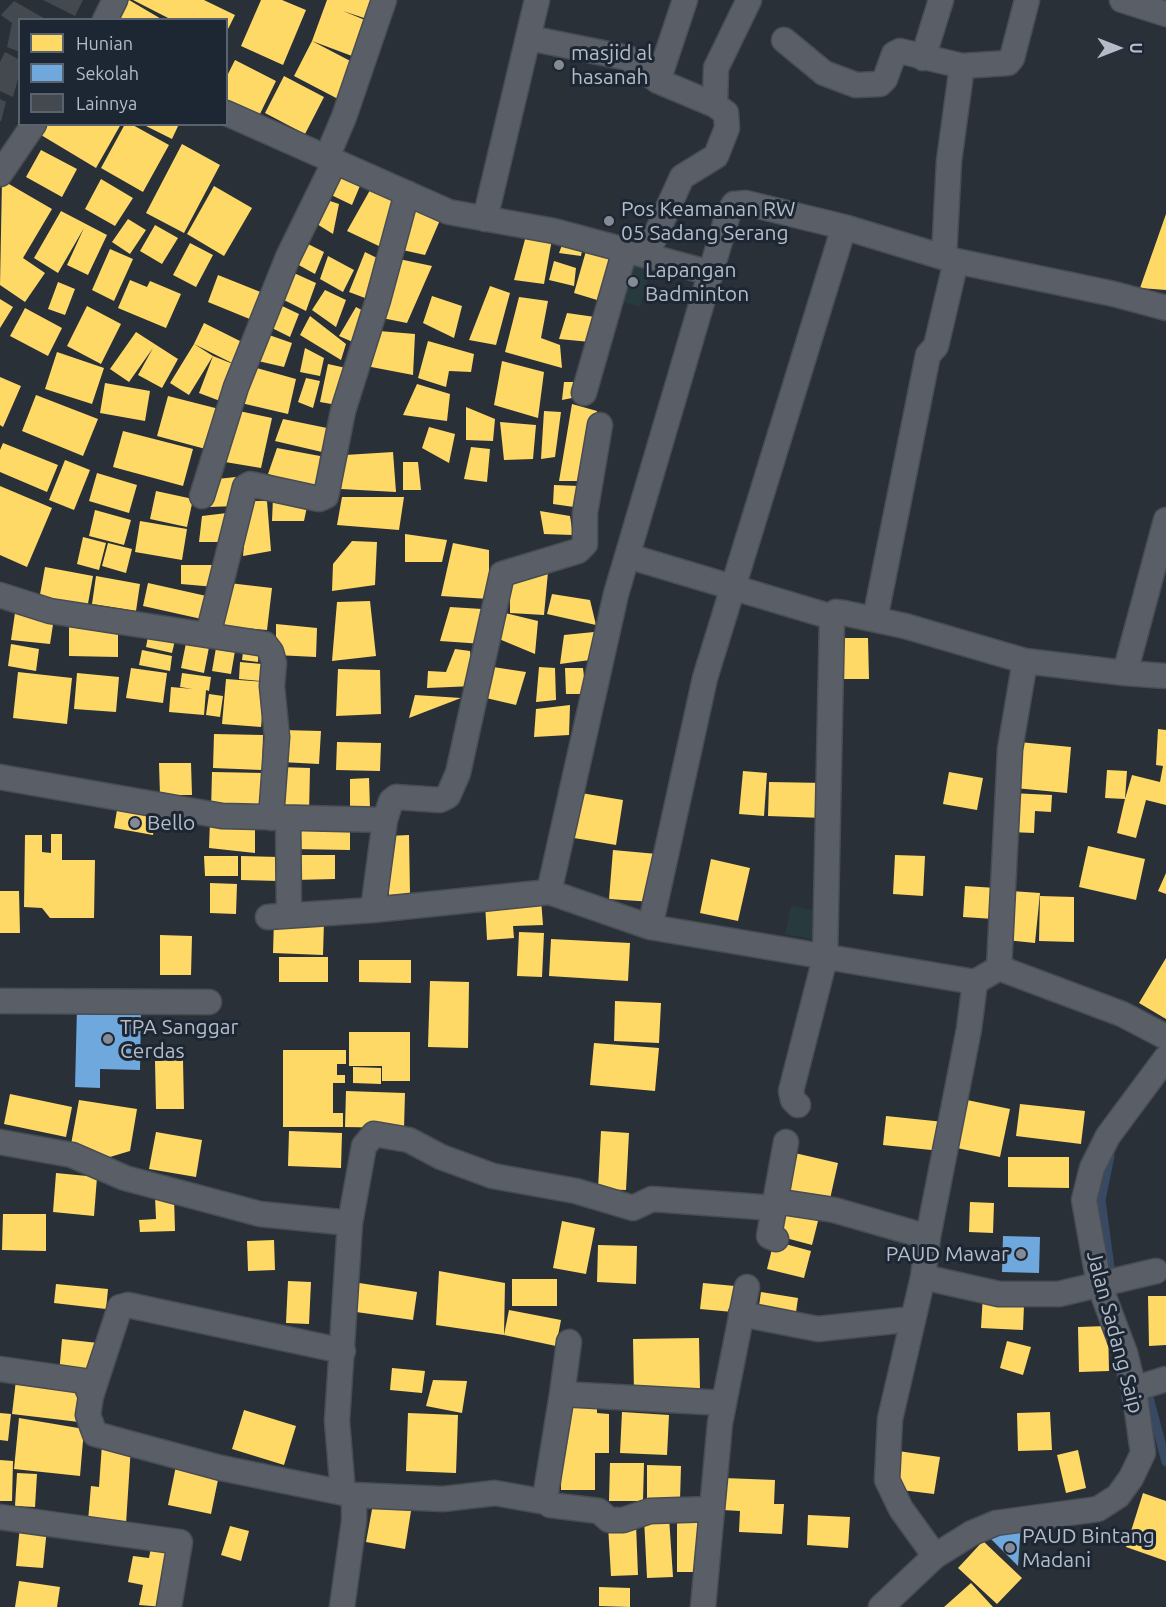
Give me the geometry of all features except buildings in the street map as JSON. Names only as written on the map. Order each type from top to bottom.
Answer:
[{"type":"street","points":[[106,18],[115,0]]},
{"type":"street","points":[[202,496],[236,387],[330,160],[384,0]]},
{"type":"street","points":[[485,219],[537,0]]},
{"type":"street","points":[[658,81],[685,0]]},
{"type":"street","points":[[715,105],[716,68],[750,0]]},
{"type":"street","points":[[923,58],[941,0]]},
{"type":"street","points":[[784,40],[824,73],[856,85],[880,84],[885,79],[894,54],[900,51],[962,66],[1008,63],[1012,58],[1027,0]]},
{"type":"street","points":[[1122,0],[1155,8]]},
{"type":"street","points":[[529,38],[628,58],[658,81],[715,105],[726,113],[727,128],[716,156],[682,177],[636,252],[585,393]]},
{"type":"street","points":[[875,619],[928,355],[936,346],[950,259],[949,161],[962,66]]},
{"type":"street","points":[[228,114],[448,212],[554,231],[711,273]]},
{"type":"street","points":[[0,174],[33,126]]},
{"type":"street","points":[[208,635],[245,487],[250,484],[319,499],[326,496],[344,411],[378,300],[407,193]]},
{"type":"street","points":[[549,892],[616,594],[728,214],[734,204],[746,203],[844,227],[950,259],[1114,294],[1166,308]]},
{"type":"street","points":[[650,927],[705,678],[844,227]]},
{"type":"street","points":[[373,910],[385,820],[391,801],[396,797],[440,800],[448,796],[458,773],[502,574],[578,551],[585,544],[585,513],[600,424]]},
{"type":"street","points":[[1125,673],[1166,520]]},
{"type":"street","points":[[628,556],[832,617]]},
{"type":"street","points":[[0,595],[50,611],[265,644],[271,652],[274,663],[274,723],[277,736],[279,818],[278,915],[373,910],[549,892],[650,927],[825,958],[975,982],[999,968]]},
{"type":"street","points":[[798,1105],[793,1100],[791,1091],[825,958],[832,617],[836,612],[875,619],[1025,661],[1166,676]]},
{"type":"street","points":[[999,968],[1010,748],[1025,661]]},
{"type":"street","points":[[0,777],[222,816],[385,820]]},
{"type":"street","points":[[999,968],[1122,1014],[1166,1037]]},
{"type":"street","points":[[935,1556],[901,1509],[887,1480],[890,1419],[923,1277],[928,1237],[969,1029],[975,982]]},
{"type":"street","points":[[0,1001],[209,1002]]},
{"type":"street","name":"Jalan Sadang Saip","points":[[881,1607],[935,1556],[972,1533],[996,1523],[1098,1509],[1118,1496],[1143,1453],[1136,1389],[1084,1200],[1092,1168],[1108,1136],[1166,1058]]},
{"type":"street","points":[[342,1607],[354,1521],[338,1421],[350,1223],[364,1146],[374,1134],[409,1140],[441,1157],[493,1176],[576,1191],[633,1208],[652,1199],[834,1210],[928,1237]]},
{"type":"street","points":[[0,1142],[72,1155],[125,1178],[260,1214],[350,1223]]},
{"type":"street","points":[[776,1239],[769,1236],[786,1142]]},
{"type":"street","points":[[923,1277],[999,1294],[1059,1294],[1156,1271]]},
{"type":"street","points":[[703,1607],[711,1509],[724,1403],[747,1287]]},
{"type":"street","points":[[343,1351],[128,1305],[120,1307],[90,1396],[88,1415],[95,1434],[221,1468],[349,1494],[442,1499],[495,1494],[546,1502],[550,1505],[599,1511],[609,1520],[623,1520],[650,1511],[711,1509]]},
{"type":"street","points":[[741,1314],[818,1329],[913,1319]]},
{"type":"street","points":[[546,1502],[569,1342]]},
{"type":"street","points":[[0,1369],[84,1381],[90,1396]]},
{"type":"street","points":[[1136,1389],[1163,1380]]},
{"type":"street","points":[[562,1394],[724,1403]]},
{"type":"street","points":[[0,1517],[172,1539],[180,1542],[169,1607]]},
{"type":"green space","name":"Lapangan Badminton","points":[[625,257],[652,265],[640,307],[613,299]]},
{"type":"green space","points":[[791,906],[818,911],[812,939],[785,934]]},
{"type":"waterway","points":[[1110,1156],[1101,1200],[1112,1282]]},
{"type":"waterway","points":[[1146,1386],[1166,1462]]},
{"type":"place","name":"masjid al hasanah","points":[[559,65]]},
{"type":"place","name":"Pos Keamanan RW 05 Sadang Serang","points":[[609,221]]},
{"type":"place","name":"Lapangan Badminton","points":[[633,282]]},
{"type":"place","name":"Bello","points":[[135,823]]},
{"type":"place","name":"TPA Sanggar Cerdas","points":[[108,1039]]},
{"type":"place","name":"PAUD Mawar","points":[[1021,1254]]},
{"type":"place","name":"PAUD Bintang Madani","points":[[1010,1548]]}]
